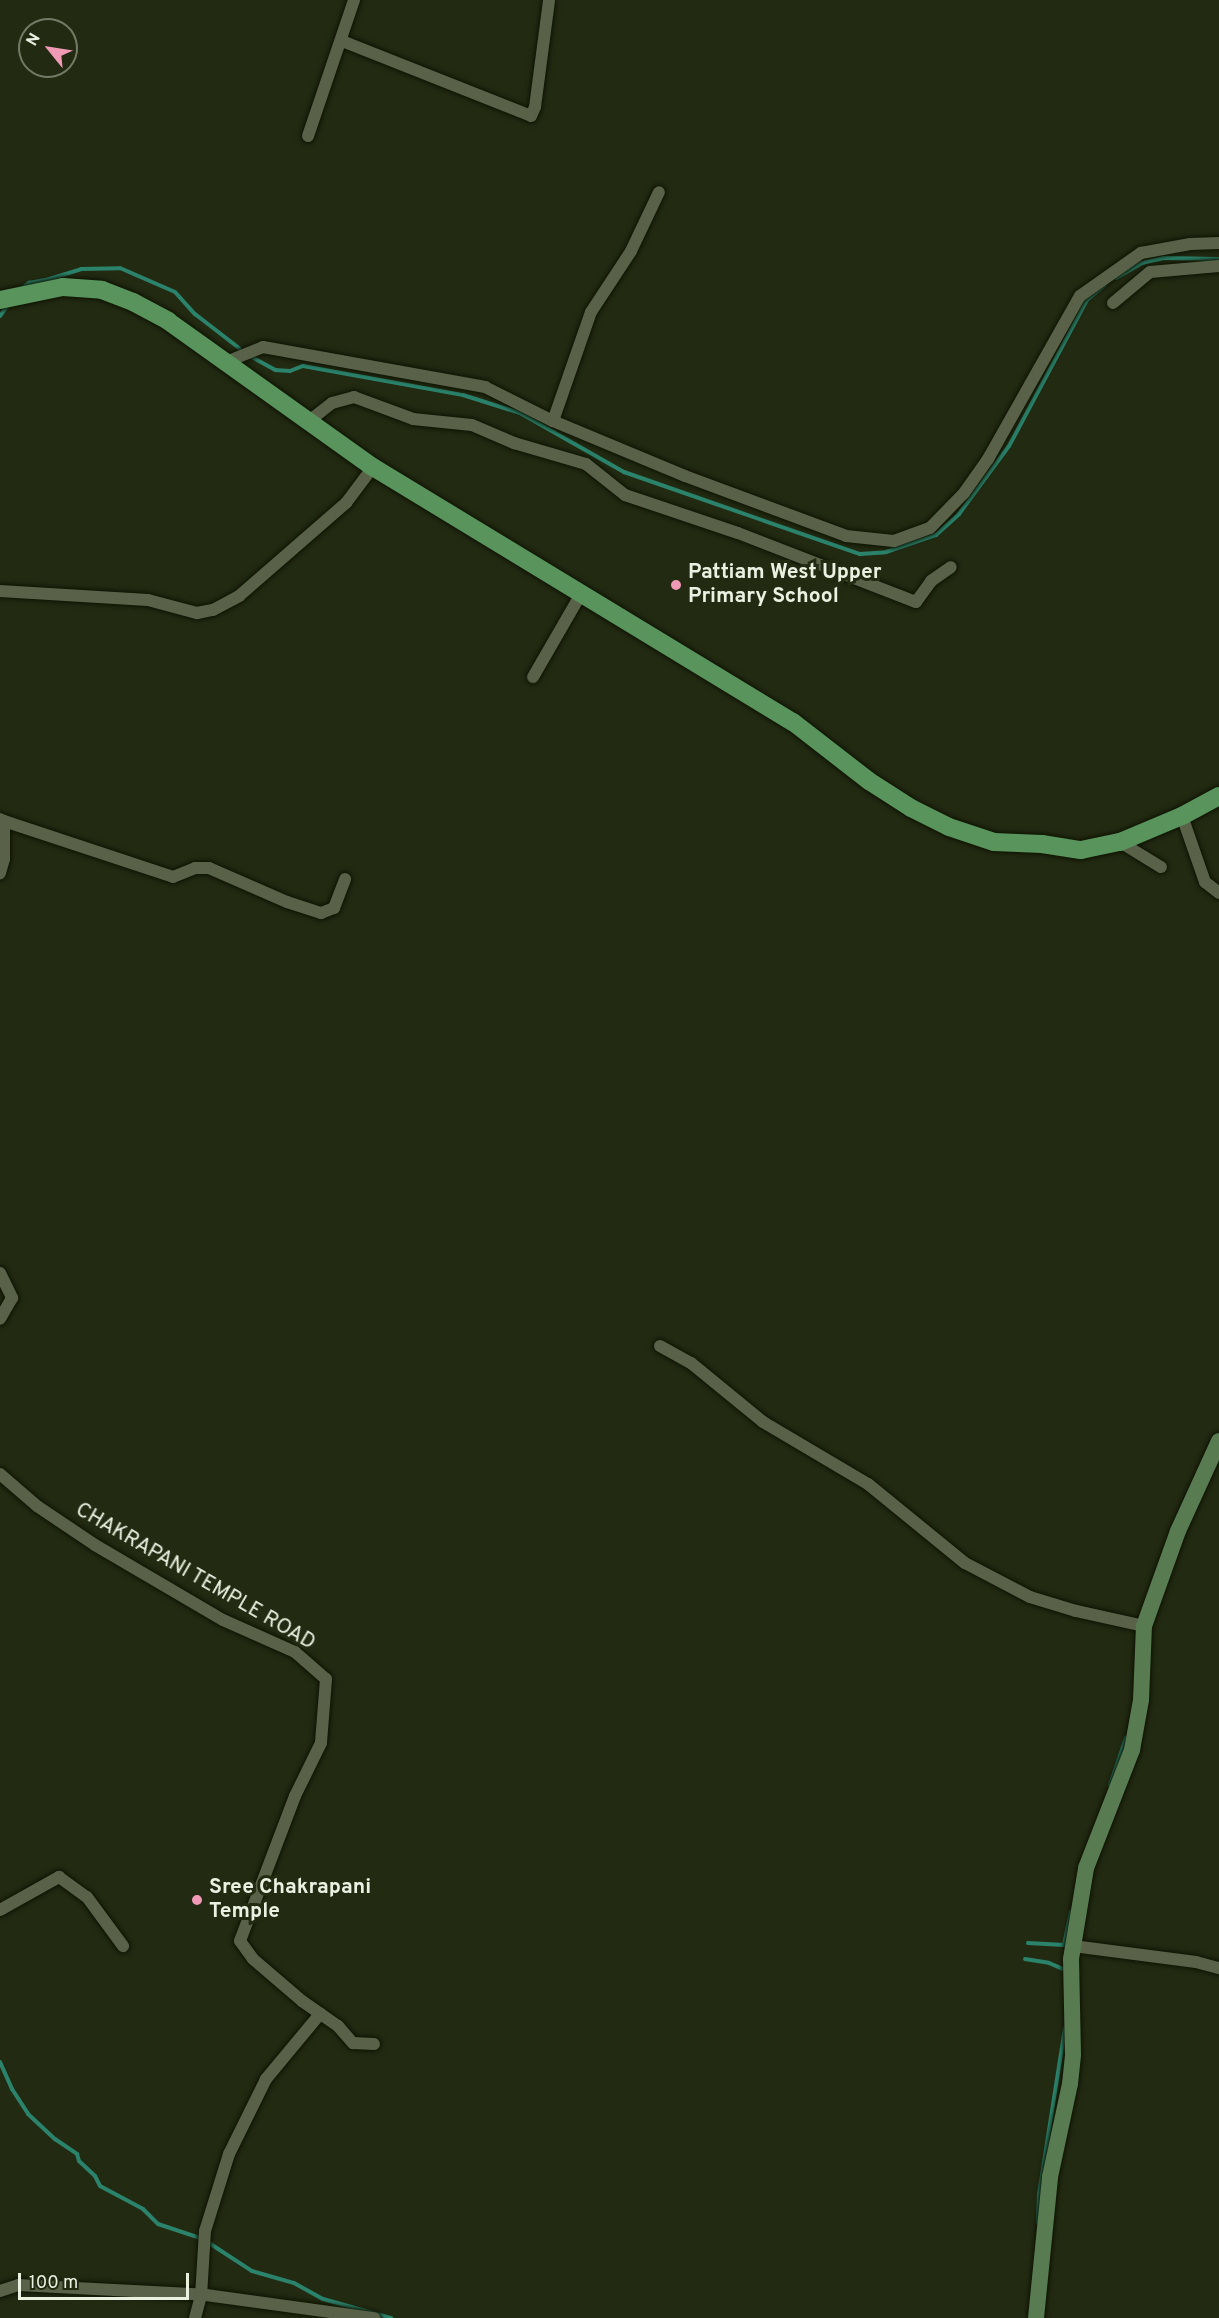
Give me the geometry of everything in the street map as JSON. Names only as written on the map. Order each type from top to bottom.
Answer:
[{"type":"main road","points":[[3,304],[63,287],[102,290],[133,302],[168,321],[373,467],[582,591],[629,624],[793,722],[868,781],[910,808],[949,827],[994,842],[1042,844],[1081,850],[1120,842],[1182,816],[1219,796]]},
{"type":"main road","points":[[1036,2318],[1050,2177],[1070,2084],[1073,2054],[1071,1959],[1086,1868],[1132,1750],[1141,1700],[1144,1626],[1178,1532],[1217,1452]]},
{"type":"street","points":[[308,136],[354,0]]},
{"type":"street","points":[[342,41],[531,116],[535,106],[549,0]]},
{"type":"street","points":[[553,421],[591,312],[631,251],[659,192]]},
{"type":"street","points":[[226,362],[263,347],[485,387],[553,421],[685,476],[846,536],[894,541],[930,528],[964,493],[988,459],[1080,296],[1141,253],[1190,244],[1219,243]]},
{"type":"street","points":[[1113,303],[1150,272],[1219,266]]},
{"type":"street","points":[[309,422],[332,403],[354,397],[413,419],[472,425],[514,443],[586,464],[625,495],[738,533],[916,602],[932,581],[951,567]]},
{"type":"street","points":[[0,591],[148,600],[197,613],[213,610],[239,596],[346,503],[373,467]]},
{"type":"street","points":[[533,677],[582,591]]},
{"type":"street","points":[[1182,816],[1205,882],[1219,893]]},
{"type":"street","points":[[0,873],[4,859],[2,820],[173,877],[195,868],[209,868],[321,913],[334,908],[345,879]]},
{"type":"street","points":[[1120,842],[1161,867]]},
{"type":"street","points":[[0,1273],[12,1298],[0,1319]]},
{"type":"street","points":[[660,1346],[691,1363],[763,1422],[868,1484],[965,1563],[1030,1597],[1076,1611],[1144,1626]]},
{"type":"street","name":"CHAKRAPANI TEMPLE ROAD","points":[[0,1474],[37,1506],[95,1545],[223,1620],[295,1652],[326,1679],[321,1743],[295,1796],[240,1941],[253,1959],[338,2026],[353,2043],[374,2044]]},
{"type":"street","points":[[0,1910],[59,1877],[87,1897],[123,1946]]},
{"type":"street","points":[[1073,1946],[1196,1962],[1219,1968]]},
{"type":"street","points":[[195,2318],[201,2296],[205,2231],[229,2154],[266,2079],[320,2014]]},
{"type":"street","points":[[0,2291],[18,2285],[201,2296],[374,2318]]},
{"type":"waterway","points":[[1116,278],[1142,263],[1163,258],[1219,259]]},
{"type":"waterway","points":[[22,288],[29,283],[81,269],[120,268],[175,292],[195,314],[239,348]]},
{"type":"waterway","points":[[250,356],[275,370],[290,371],[303,366],[463,395],[520,413],[624,472],[860,554],[886,552],[936,535],[959,514],[1009,446],[1087,300],[1105,285]]},
{"type":"waterway","points":[[0,316],[8,305]]},
{"type":"waterway","points":[[1110,1785],[1126,1738]]},
{"type":"waterway","points":[[1028,1943],[1064,1945],[1071,1912]]},
{"type":"waterway","points":[[1025,1959],[1049,1963],[1063,1969]]},
{"type":"waterway","points":[[1038,2222],[1039,2194],[1065,2028]]},
{"type":"waterway","points":[[0,2062],[12,2089],[28,2114],[55,2139],[77,2154],[79,2161],[95,2176],[100,2186],[143,2209],[158,2224],[200,2238]]},
{"type":"waterway","points":[[209,2243],[252,2271],[294,2283],[323,2299],[391,2318]]},
{"type":"place","name":"Pattiam West Upper Primary School","points":[[676,585]]},
{"type":"place","name":"Sree Chakrapani Temple","points":[[197,1900]]}]
